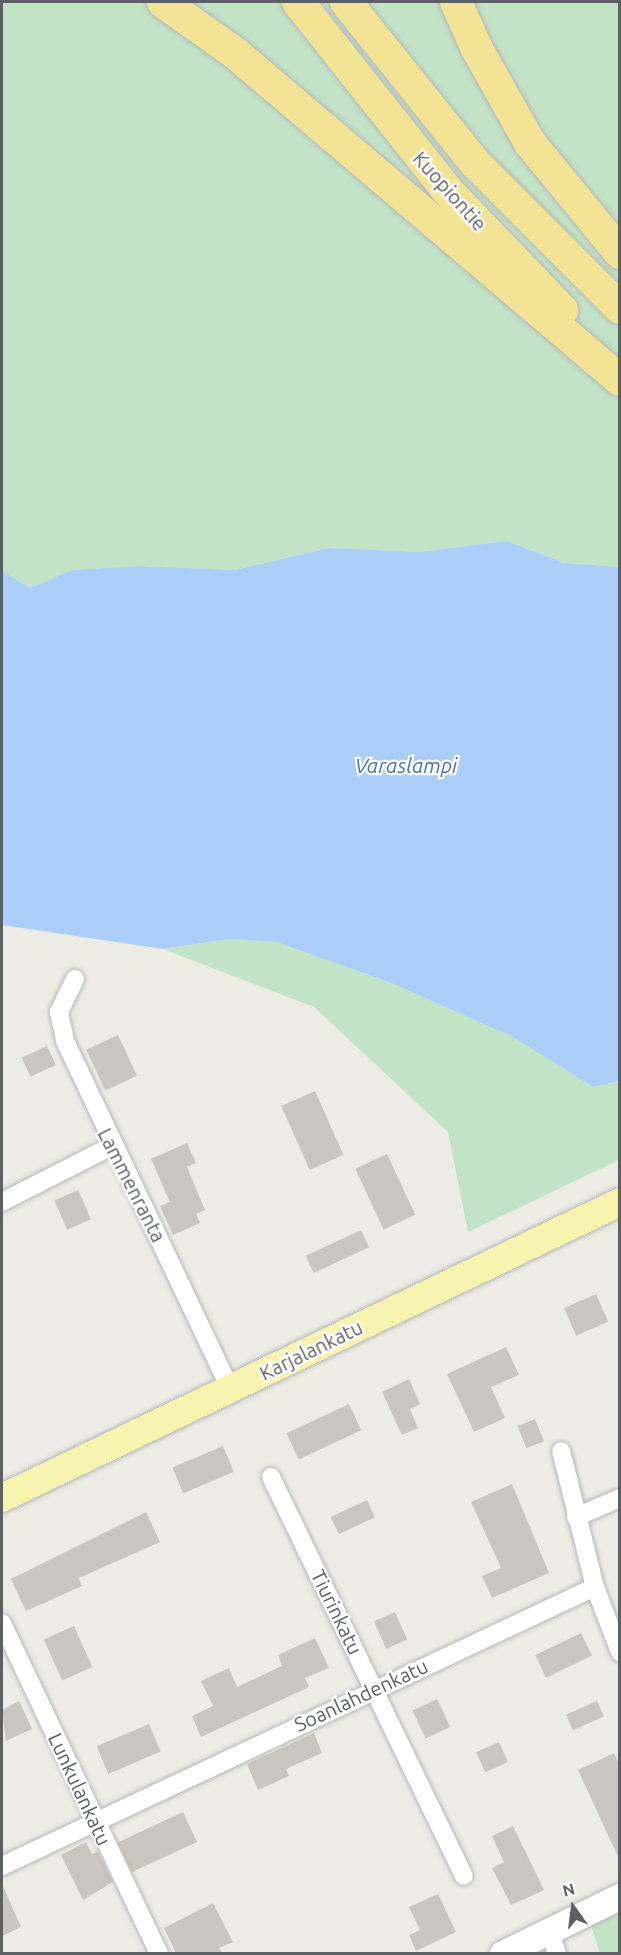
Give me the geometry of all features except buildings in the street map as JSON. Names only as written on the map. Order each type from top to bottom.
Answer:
[{"type":"highway","points":[[163,2],[235,53],[620,380]]},
{"type":"highway","name":"Kuopiontie","points":[[297,2],[446,189],[620,366]]},
{"type":"highway","name":"Kuopiontie","points":[[346,2],[475,164],[620,308]]},
{"type":"highway","points":[[456,2],[477,50],[530,143],[620,253]]},
{"type":"main road","name":"Karjalankatu","points":[[2,1497],[620,1202]]},
{"type":"street","name":"Lammenranta","points":[[75,979],[59,1012],[60,1026],[112,1146],[230,1388]]},
{"type":"street","points":[[2,1202],[112,1146]]},
{"type":"street","points":[[561,1451],[595,1587],[620,1652]]},
{"type":"street","name":"Tiurinkatu","points":[[271,1478],[464,1876]]},
{"type":"street","points":[[576,1518],[620,1498]]},
{"type":"street","name":"Soanlahdenkatu","points":[[2,1866],[94,1819],[595,1587]]},
{"type":"street","name":"Lunkulankatu","points":[[2,1623],[159,1953]]},
{"type":"street","points":[[503,1953],[553,1942],[620,1898]]},
{"type":"green space","points":[[2,2],[619,2],[619,567],[564,563],[507,541],[419,552],[329,548],[235,570],[139,566],[72,570],[30,588],[2,571]]},
{"type":"green space","points":[[229,939],[276,942],[389,982],[511,1036],[593,1087],[619,1081],[619,1160],[468,1232],[448,1132],[314,1007],[163,949]]},
{"type":"green space","points":[[619,1902],[619,1953],[600,1953],[588,1917]]},
{"type":"water","name":"Varaslampi","points":[[507,541],[564,563],[619,567],[619,1081],[593,1087],[511,1036],[389,982],[276,942],[229,939],[163,949],[2,925],[2,571],[30,588],[72,570],[139,566],[235,570],[329,548],[419,552]]}]
